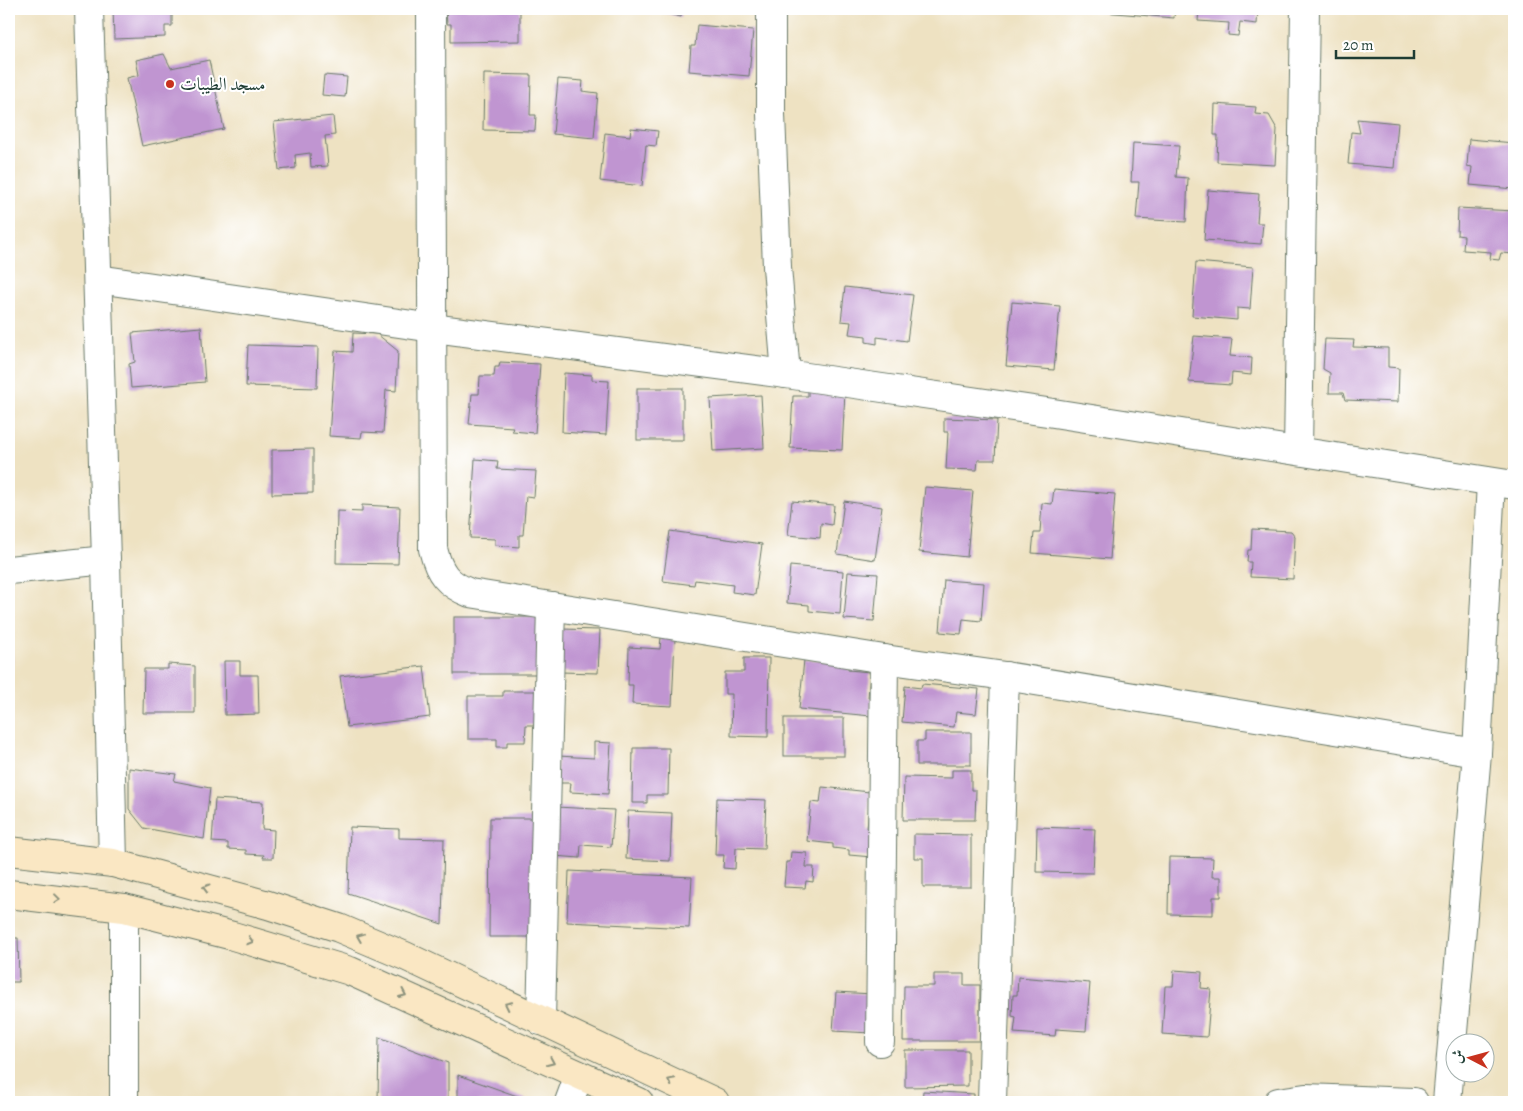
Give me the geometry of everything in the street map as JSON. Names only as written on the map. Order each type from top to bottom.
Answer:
[{"type":"main road","points":[[9,851],[113,863],[268,905],[339,928],[405,956],[715,1102]]},
{"type":"main road","points":[[9,894],[124,908],[233,936],[350,971],[639,1102]]},
{"type":"street","points":[[89,9],[106,560],[113,863]]},
{"type":"street","points":[[431,9],[432,549],[436,564],[450,583],[470,593],[884,659],[1005,676],[1477,753]]},
{"type":"street","points":[[771,9],[771,114],[777,267],[786,374]]},
{"type":"street","points":[[1298,450],[1305,9]]},
{"type":"street","points":[[98,279],[433,328],[786,374],[1298,450],[1503,484],[1477,753],[1447,1102]]},
{"type":"street","points":[[9,570],[106,560]]},
{"type":"street","points":[[541,1021],[550,606]]},
{"type":"street","points":[[880,1042],[884,659]]},
{"type":"street","points":[[992,1102],[1005,676]]},
{"type":"street","points":[[124,908],[124,1102]]},
{"type":"street","points":[[569,1102],[579,1075]]},
{"type":"street","points":[[1278,1102],[1305,1098],[1414,1102]]},
{"type":"building","points":[[113,9],[172,9],[172,26],[165,26],[165,37],[114,39]]},
{"type":"building","points":[[446,9],[520,9],[520,41],[451,42],[451,24],[447,24]]},
{"type":"building","points":[[647,9],[682,9],[681,17]]},
{"type":"building","points":[[1103,9],[1175,9],[1174,18],[1103,12]]},
{"type":"building","points":[[1199,9],[1258,9],[1257,24],[1240,22],[1238,36],[1228,35],[1229,23],[1198,21]]},
{"type":"building","points":[[697,25],[753,30],[749,76],[689,71],[691,46],[695,46]]},
{"type":"building","points":[[164,54],[171,68],[209,60],[224,129],[142,146],[127,78],[139,75],[136,60]]},
{"type":"building","points":[[484,74],[531,75],[530,115],[536,115],[535,131],[483,130]]},
{"type":"building","points":[[324,75],[347,77],[345,97],[322,95]]},
{"type":"building","points":[[558,79],[583,81],[582,91],[598,93],[594,138],[553,134]]},
{"type":"building","points":[[1215,104],[1256,107],[1255,114],[1269,115],[1277,129],[1275,165],[1217,162],[1218,135],[1214,135]]},
{"type":"building","points":[[333,116],[335,135],[325,136],[328,166],[311,167],[310,153],[295,155],[296,168],[279,170],[274,122]]},
{"type":"building","points":[[1357,119],[1398,123],[1394,168],[1348,164],[1351,132],[1360,133]]},
{"type":"building","points":[[631,128],[658,131],[656,146],[646,145],[642,186],[600,181],[605,133],[630,136]]},
{"type":"building","points":[[1469,139],[1514,143],[1514,189],[1470,185],[1472,167],[1467,166]]},
{"type":"building","points":[[1133,143],[1179,146],[1176,177],[1188,178],[1186,222],[1136,219],[1139,182],[1131,182]]},
{"type":"building","points":[[1208,190],[1259,194],[1257,223],[1263,223],[1261,244],[1204,240]]},
{"type":"building","points":[[1458,208],[1514,211],[1514,254],[1501,253],[1499,260],[1490,259],[1491,252],[1463,250],[1464,236],[1457,235]]},
{"type":"building","points":[[1196,262],[1253,267],[1250,309],[1237,308],[1237,320],[1192,316]]},
{"type":"building","points":[[845,287],[913,295],[907,341],[877,337],[877,344],[866,342],[866,336],[849,334],[851,322],[841,321]]},
{"type":"building","points":[[1012,302],[1060,306],[1054,370],[1006,366]]},
{"type":"building","points":[[201,327],[205,382],[131,388],[129,364],[135,362],[132,333]]},
{"type":"building","points":[[353,333],[377,334],[398,351],[396,391],[386,390],[383,433],[362,432],[361,438],[329,436],[335,351],[352,352]]},
{"type":"building","points":[[1194,336],[1232,339],[1230,356],[1252,358],[1251,375],[1232,373],[1231,385],[1189,382]]},
{"type":"building","points":[[1325,339],[1354,340],[1353,347],[1388,348],[1388,367],[1399,368],[1398,402],[1345,400],[1343,393],[1329,393],[1330,373],[1323,369]]},
{"type":"building","points":[[248,345],[318,347],[317,388],[246,386]]},
{"type":"building","points":[[500,362],[540,364],[535,433],[512,431],[513,427],[469,424],[472,394],[479,394],[480,376],[494,376],[495,367],[499,367]]},
{"type":"building","points":[[564,373],[592,375],[592,380],[609,381],[606,435],[562,432]]},
{"type":"building","points":[[637,388],[683,388],[683,440],[637,440]]},
{"type":"building","points":[[808,391],[845,392],[842,450],[790,448],[793,396],[808,396]]},
{"type":"building","points":[[761,395],[764,448],[713,451],[710,398]]},
{"type":"building","points":[[944,418],[997,420],[995,460],[978,460],[977,470],[946,469],[948,432],[944,432]]},
{"type":"building","points":[[313,449],[313,493],[272,494],[272,450]]},
{"type":"building","points":[[475,459],[498,461],[497,469],[536,471],[534,497],[526,496],[523,535],[519,535],[519,547],[495,545],[495,539],[470,538]]},
{"type":"building","points":[[925,487],[973,491],[967,557],[919,552]]},
{"type":"building","points":[[1054,489],[1115,494],[1110,559],[1032,553],[1034,533],[1040,533],[1042,503],[1052,504]]},
{"type":"building","points":[[792,501],[834,505],[832,525],[821,523],[820,538],[788,535]]},
{"type":"building","points":[[844,501],[882,507],[875,560],[837,554]]},
{"type":"building","points":[[362,505],[400,507],[398,564],[336,563],[337,511],[362,512]]},
{"type":"building","points":[[1252,529],[1291,531],[1295,536],[1293,579],[1250,577],[1251,562],[1247,562],[1248,550],[1251,550]]},
{"type":"building","points":[[670,531],[762,544],[755,595],[732,592],[733,585],[695,580],[694,585],[663,581]]},
{"type":"building","points":[[790,566],[843,571],[840,614],[809,611],[809,605],[787,603]]},
{"type":"building","points":[[848,572],[878,574],[874,621],[844,619]]},
{"type":"building","points":[[944,580],[984,583],[981,621],[963,619],[961,634],[940,632]]},
{"type":"building","points":[[454,617],[541,617],[541,674],[454,674]]},
{"type":"building","points":[[10,629],[13,662],[9,662]]},
{"type":"building","points":[[561,629],[600,630],[598,673],[560,672]]},
{"type":"building","points":[[661,637],[675,638],[672,706],[632,704],[633,685],[628,685],[629,647],[660,649]]},
{"type":"building","points":[[744,658],[769,658],[768,737],[731,736],[732,694],[725,694],[725,672],[744,672]]},
{"type":"building","points":[[849,659],[848,670],[870,672],[868,698],[872,698],[871,716],[799,709],[804,660]]},
{"type":"building","points":[[224,661],[240,661],[240,675],[258,675],[259,714],[225,715]]},
{"type":"building","points":[[168,664],[195,666],[195,713],[143,713],[144,669],[168,669]]},
{"type":"building","points":[[424,666],[430,717],[347,727],[340,676]]},
{"type":"building","points":[[922,684],[979,689],[976,714],[956,712],[954,727],[902,722],[905,686],[921,688]]},
{"type":"building","points":[[503,691],[536,691],[535,725],[526,725],[525,742],[507,742],[507,747],[497,747],[497,739],[468,739],[468,696],[503,696]]},
{"type":"building","points":[[784,718],[844,718],[844,756],[784,756]]},
{"type":"building","points":[[925,732],[971,732],[971,765],[917,765],[917,741],[925,741]]},
{"type":"building","points":[[594,742],[611,743],[608,794],[570,792],[571,783],[556,783],[558,756],[594,758]]},
{"type":"building","points":[[633,748],[669,748],[668,795],[647,795],[647,803],[632,803]]},
{"type":"building","points":[[129,768],[176,774],[174,781],[210,788],[204,839],[144,828],[129,809]]},
{"type":"building","points":[[952,770],[971,770],[971,790],[976,790],[975,820],[903,820],[904,777],[952,778]]},
{"type":"building","points":[[822,787],[870,792],[867,829],[875,830],[872,857],[849,855],[849,850],[833,848],[833,844],[807,841],[811,802],[820,803]]},
{"type":"building","points":[[717,798],[766,800],[764,849],[736,848],[735,869],[723,868],[724,855],[715,855]]},
{"type":"building","points":[[215,799],[263,802],[262,829],[274,830],[273,858],[263,858],[264,855],[246,854],[246,850],[228,849],[228,843],[212,842]]},
{"type":"building","points":[[556,807],[614,810],[611,847],[581,845],[580,858],[554,856]]},
{"type":"building","points":[[628,811],[672,813],[670,861],[626,859]]},
{"type":"building","points":[[490,818],[538,818],[538,937],[489,937]]},
{"type":"building","points":[[350,827],[399,829],[399,838],[444,839],[442,924],[348,893]]},
{"type":"building","points":[[1037,827],[1095,829],[1093,873],[1036,872]]},
{"type":"building","points":[[914,834],[971,835],[971,887],[923,887],[923,858],[914,858]]},
{"type":"building","points":[[791,852],[807,853],[806,867],[814,867],[813,882],[806,881],[805,888],[784,887],[786,862],[790,862]]},
{"type":"building","points":[[1169,857],[1213,858],[1212,877],[1221,877],[1221,897],[1213,897],[1213,915],[1168,914]]},
{"type":"building","points":[[569,871],[692,877],[689,928],[567,922]]},
{"type":"building","points":[[9,938],[18,938],[19,982],[9,982]]},
{"type":"building","points":[[1174,970],[1202,972],[1201,988],[1211,989],[1207,1037],[1162,1034],[1165,986],[1173,986]]},
{"type":"building","points":[[934,974],[964,974],[964,985],[980,985],[980,1041],[903,1041],[904,986],[934,986]]},
{"type":"building","points":[[1018,977],[1090,983],[1086,1031],[1056,1029],[1055,1036],[1014,1033],[1016,1017],[1012,1016],[1013,995],[1017,995]]},
{"type":"building","points":[[836,992],[873,994],[871,1033],[833,1031]]},
{"type":"building","points":[[379,1037],[448,1063],[448,1102],[378,1102]]},
{"type":"building","points":[[905,1050],[968,1050],[968,1086],[905,1087]]},
{"type":"building","points":[[458,1075],[534,1102],[458,1102]]},
{"type":"building","points":[[923,1091],[974,1094],[974,1102],[922,1102]]},
{"type":"place","name":"مسجد الطيبات","points":[[170,84]]}]
